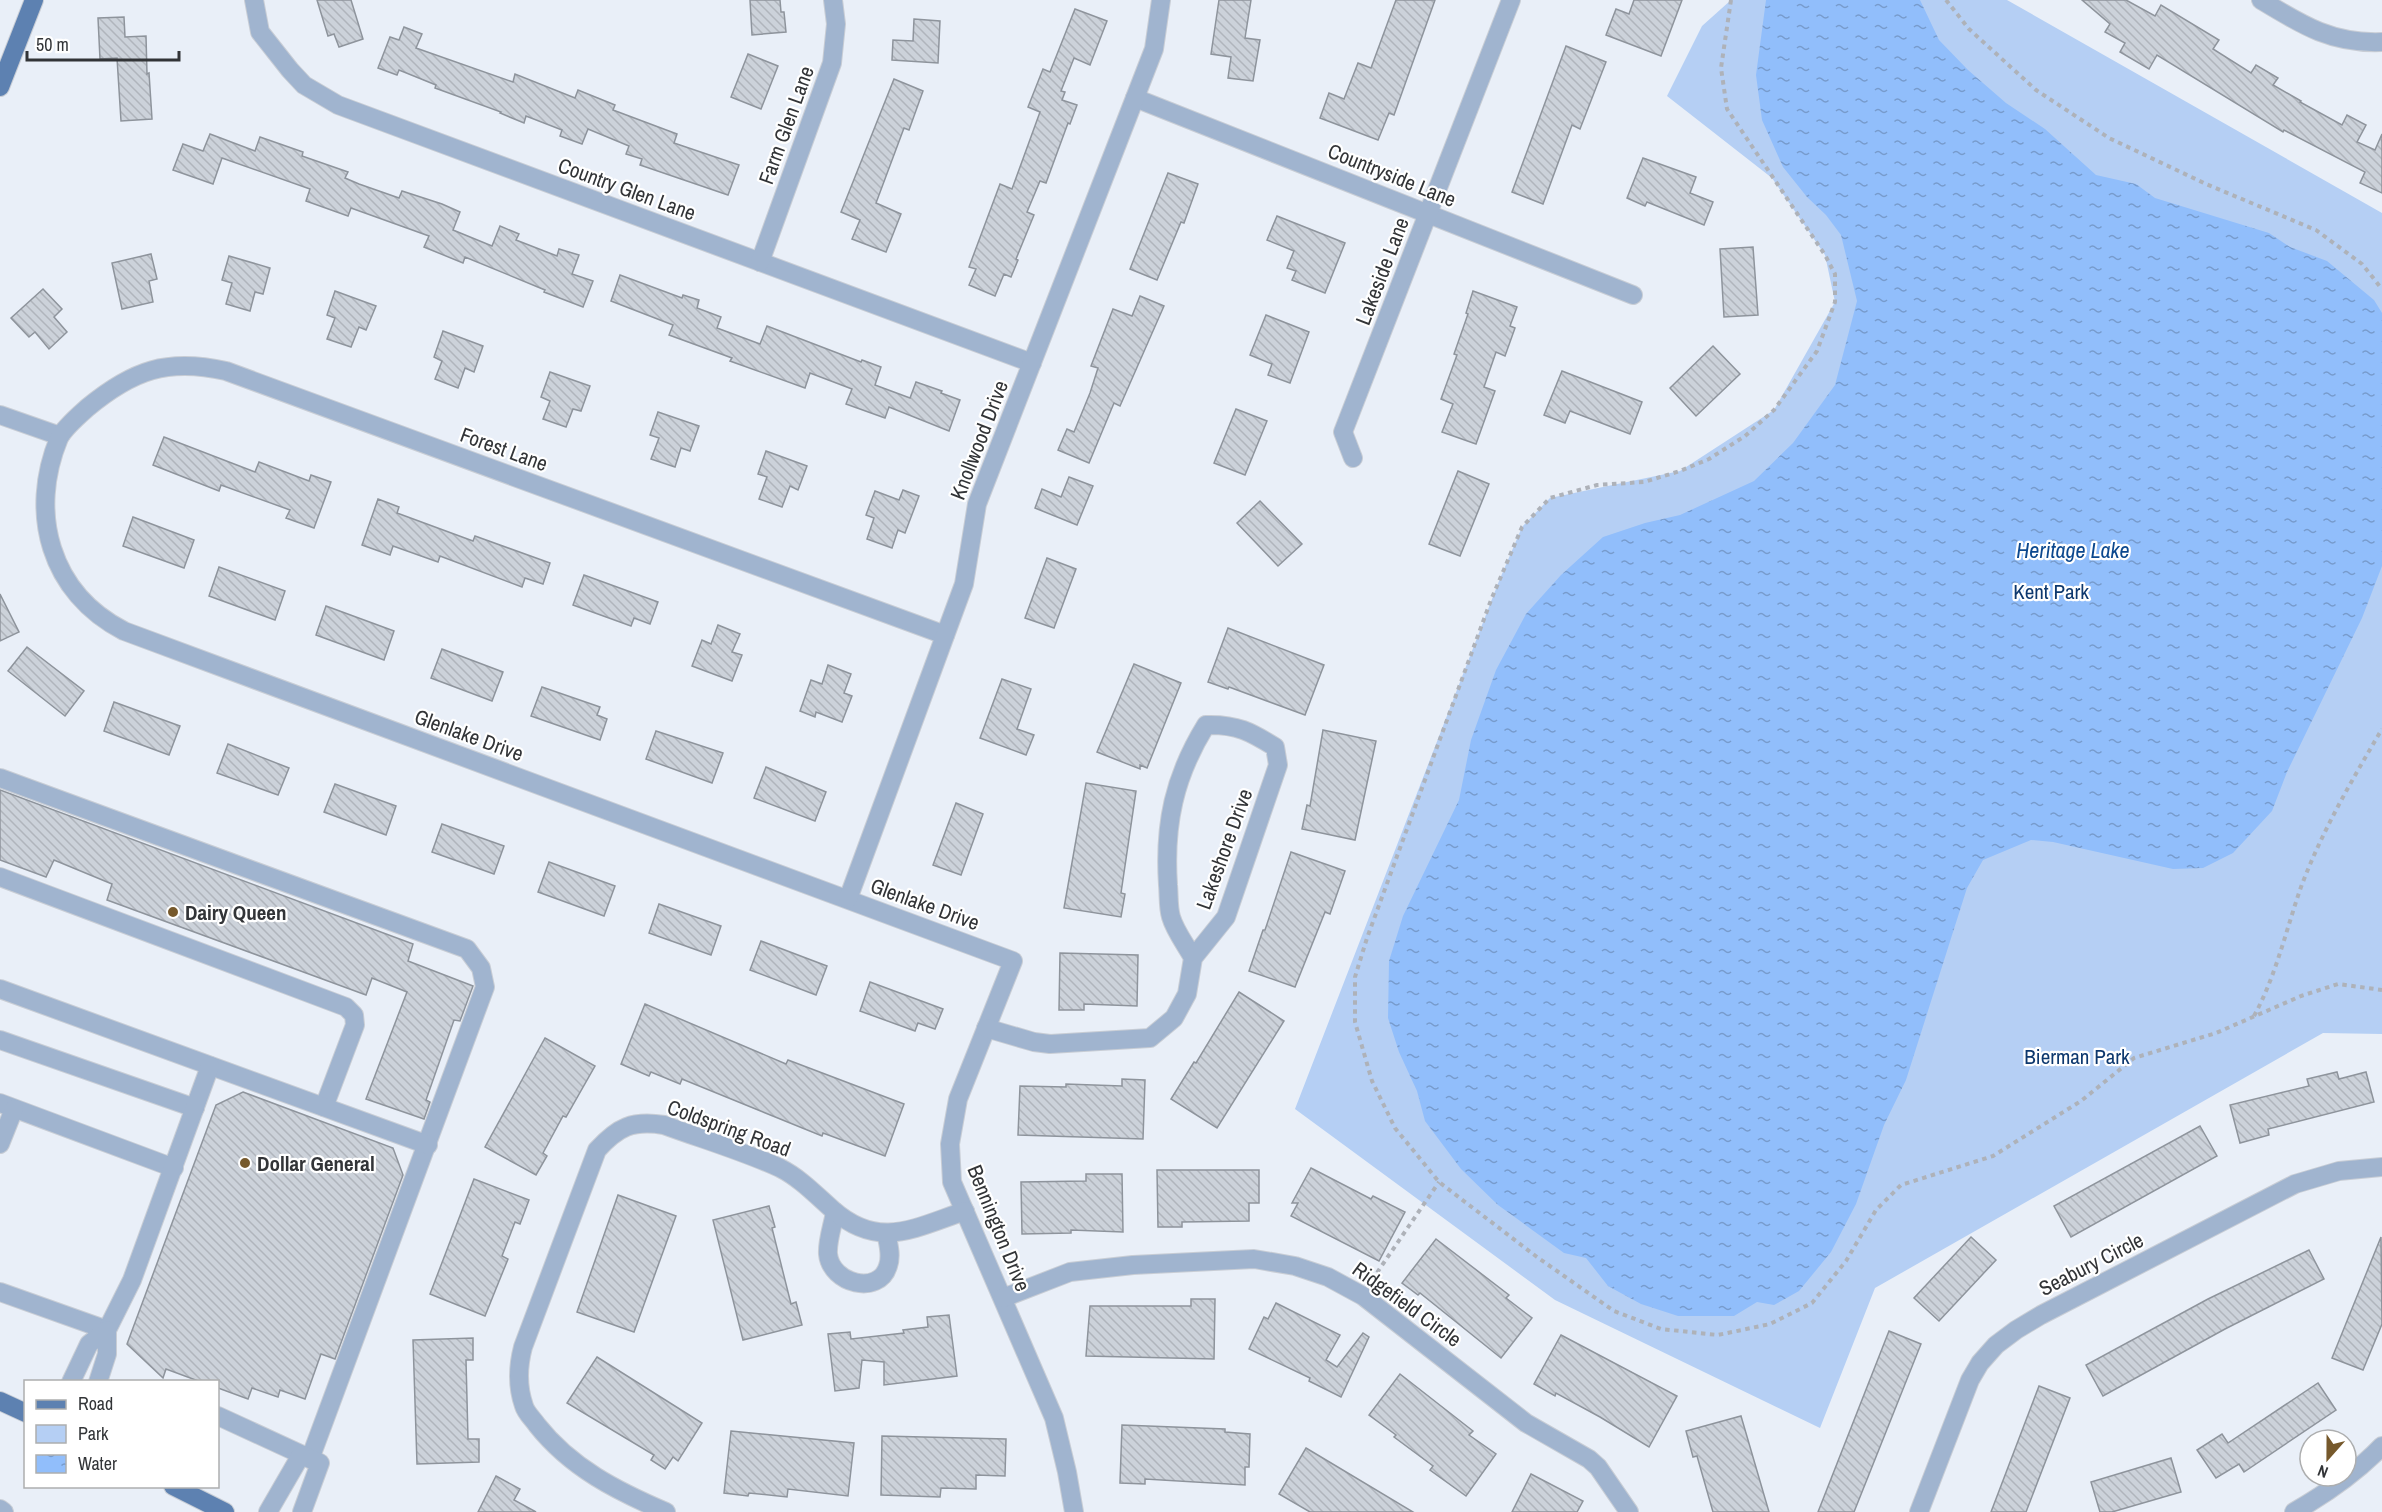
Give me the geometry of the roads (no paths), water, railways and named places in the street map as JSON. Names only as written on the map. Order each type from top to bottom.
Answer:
[{"type":"main road","points":[[0,87],[34,0]]},
{"type":"main road","points":[[0,1401],[24,1412]]},
{"type":"main road","points":[[177,1488],[225,1512]]},
{"type":"street","name":"Country Glen Lane","points":[[254,0],[260,32],[290,70],[304,85],[338,105],[1032,363]]},
{"type":"street","name":"Farm Glen Lane","points":[[760,262],[832,63],[836,24],[833,0]]},
{"type":"street","name":"Knollwood Drive","points":[[848,899],[964,584],[977,504],[1154,49],[1161,0]]},
{"type":"street","name":"Lakeside Lane","points":[[1353,458],[1343,432],[1511,0]]},
{"type":"street","points":[[2261,0],[2298,23],[2332,38],[2381,46]]},
{"type":"street","name":"Countryside Lane","points":[[1136,98],[1633,295]]},
{"type":"street","name":"Forest Lane","points":[[60,436],[82,412],[111,388],[143,372],[189,364],[226,371],[945,635]]},
{"type":"street","points":[[0,415],[60,436]]},
{"type":"street","name":"Glenlake Drive","points":[[60,436],[46,490],[45,516],[49,540],[59,568],[76,595],[107,622],[135,635],[1012,961]]},
{"type":"street","name":"Lakeshore Drive","points":[[1225,724],[1247,730],[1275,747],[1278,765],[1226,917],[1193,958],[1171,917],[1166,860],[1167,829],[1173,798],[1206,725],[1225,724]]},
{"type":"street","points":[[0,778],[468,949],[481,969],[485,987],[310,1459],[302,1512]]},
{"type":"street","points":[[0,878],[346,1007],[354,1015],[355,1025],[324,1107]]},
{"type":"street","points":[[986,1028],[1034,1042],[1050,1044],[1150,1038],[1166,1026],[1182,1005],[1187,994],[1193,958]]},
{"type":"street","name":"Bennington Drive","points":[[1012,961],[958,1099],[952,1126],[950,1155],[952,1182],[1054,1418],[1074,1512]]},
{"type":"street","points":[[0,989],[428,1145]]},
{"type":"street","points":[[0,1040],[195,1108]]},
{"type":"street","points":[[99,1380],[107,1354],[107,1330],[135,1272],[210,1066]]},
{"type":"street","points":[[0,1143],[7,1106],[174,1168]]},
{"type":"street","name":"Coldspring Road","points":[[666,1512],[618,1491],[594,1477],[544,1434],[525,1408],[519,1384],[519,1360],[597,1150],[609,1137],[626,1125],[649,1123],[664,1125],[779,1168],[798,1179],[836,1212],[867,1232],[886,1233],[909,1230],[965,1210]]},
{"type":"street","name":"Seabury Circle","points":[[1918,1512],[1970,1380],[1980,1363],[2003,1340],[2041,1315],[2295,1184],[2338,1172],[2382,1167]]},
{"type":"street","points":[[836,1212],[828,1254],[844,1280],[857,1284],[883,1276],[888,1266],[890,1251],[886,1233]]},
{"type":"street","name":"Ridgefield Circle","points":[[1003,1298],[1070,1272],[1133,1265],[1254,1259],[1295,1266],[1328,1277],[1363,1296],[1526,1423],[1589,1459],[1598,1467],[1629,1512]]},
{"type":"street","points":[[0,1292],[107,1330]]},
{"type":"street","points":[[72,1380],[89,1344],[107,1330]]},
{"type":"street","points":[[219,1416],[310,1459]]},
{"type":"street","points":[[2294,1512],[2334,1488],[2382,1446]]},
{"type":"street","points":[[268,1512],[310,1459]]},
{"type":"street","points":[[0,1509],[4,1512]]},
{"type":"water","name":"Heritage Lake","points":[[1766,0],[1920,0],[1939,40],[1968,70],[2006,103],[2045,129],[2096,175],[2136,184],[2155,198],[2269,233],[2290,247],[2327,261],[2374,300],[2382,313],[2382,566],[2362,618],[2287,772],[2272,811],[2233,853],[2203,868],[2173,869],[2053,842],[2031,840],[1983,860],[1967,888],[1906,1080],[1884,1125],[1856,1204],[1831,1252],[1799,1291],[1774,1305],[1757,1302],[1734,1316],[1678,1316],[1641,1304],[1608,1286],[1586,1258],[1564,1253],[1498,1205],[1461,1169],[1425,1121],[1417,1091],[1399,1052],[1388,1018],[1389,961],[1403,916],[1459,800],[1471,740],[1496,670],[1526,614],[1561,575],[1603,537],[1645,523],[1680,515],[1754,481],[1793,443],[1835,385],[1857,301],[1841,235],[1783,167],[1762,120],[1756,75]]},
{"type":"place","name":"Dairy Queen","points":[[173,912]]},
{"type":"place","name":"Dollar General","points":[[245,1163]]},
{"type":"park label","name":"Kent Park","points":[[2051,591]]},
{"type":"park label","name":"Bierman Park","points":[[2077,1056]]}]
